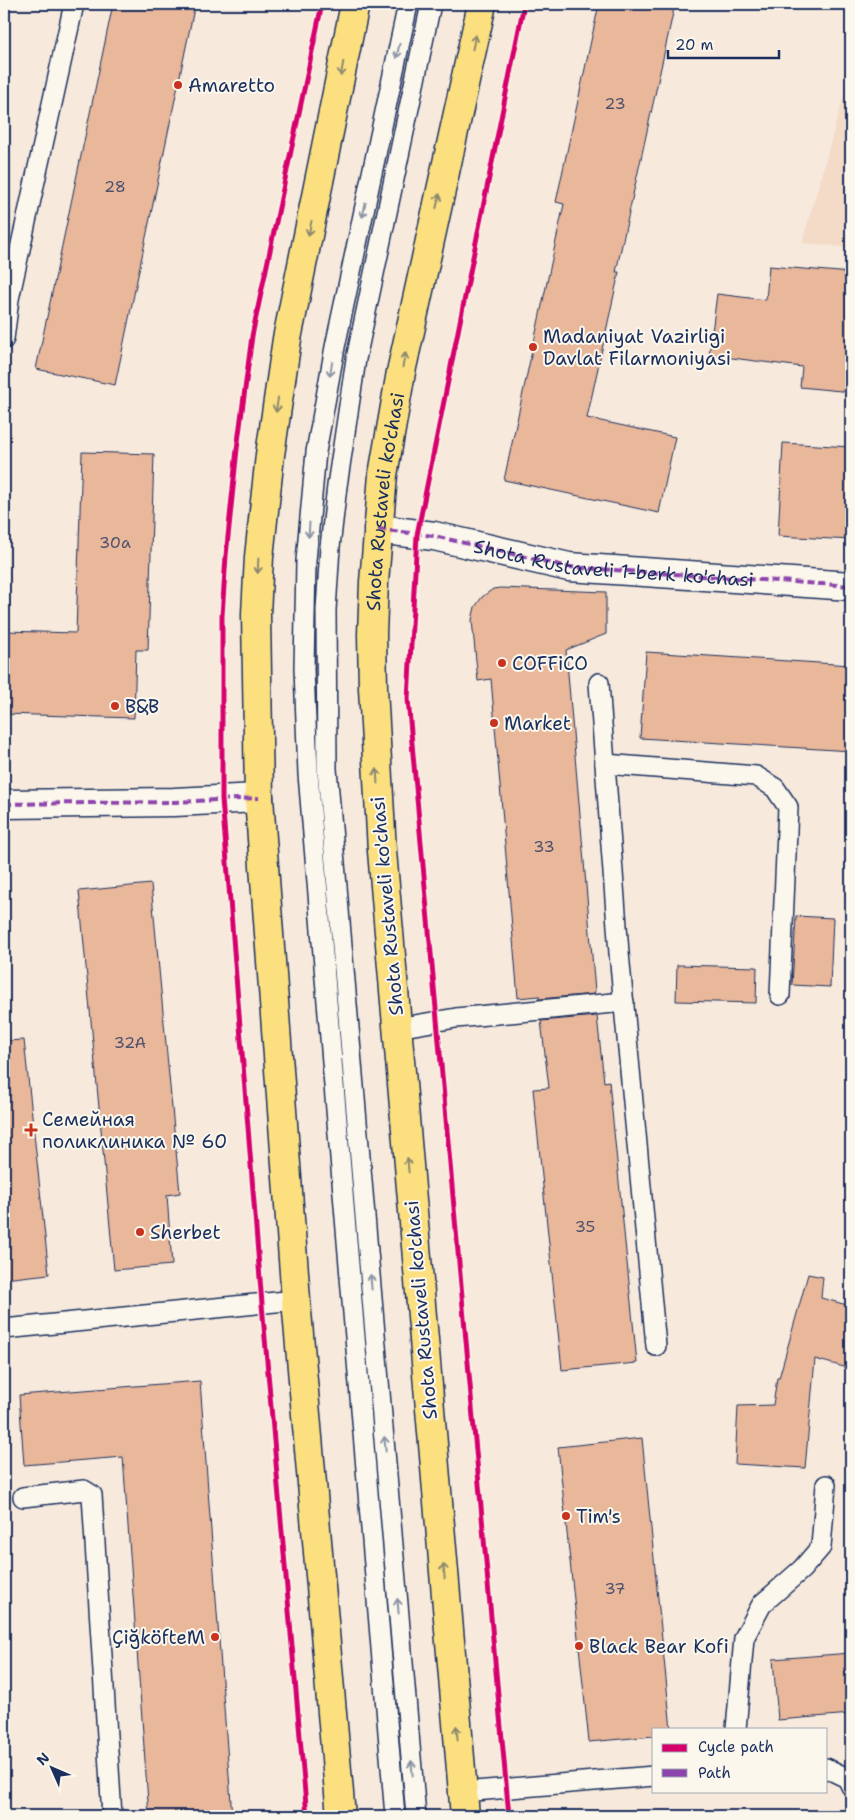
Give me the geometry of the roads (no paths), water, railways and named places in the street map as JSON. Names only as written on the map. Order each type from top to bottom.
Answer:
[{"type":"main road","points":[[341,1816],[296,1300],[259,798],[256,614],[259,556],[270,455],[287,339],[355,4]]},
{"type":"main road","name":"Shota Rustaveli ko'chasi","points":[[464,1804],[378,795],[373,688],[373,608],[383,474],[401,372],[482,4]]},
{"type":"street","name":"Shota Rustaveli 1-berk ko'chasi","points":[[378,529],[434,536],[569,567],[851,586]]},
{"type":"street","points":[[4,804],[174,802],[259,798]]},
{"type":"lane","points":[[4,339],[9,299],[74,4]]},
{"type":"lane","points":[[395,1816],[308,774],[304,669],[306,561],[316,452],[335,347],[408,4]]},
{"type":"lane","points":[[416,1816],[327,769],[325,674],[326,610],[330,547],[356,359],[431,4]]},
{"type":"lane","points":[[600,684],[624,1002],[656,1346]]},
{"type":"lane","points":[[606,764],[756,776],[775,788],[788,807],[780,995]]},
{"type":"lane","points":[[397,1028],[456,1018],[624,1002]]},
{"type":"lane","points":[[4,1330],[296,1300]]},
{"type":"lane","points":[[736,1728],[744,1638],[762,1604],[802,1569],[821,1547],[826,1485]]},
{"type":"lane","points":[[23,1497],[84,1490],[92,1495],[112,1816]]},
{"type":"lane","points":[[828,1769],[847,1778],[851,1786]]},
{"type":"lane","points":[[464,1804],[652,1776]]},
{"type":"place","name":"Amaretto","points":[[178,85]]},
{"type":"place","name":"Madaniyat Vazirligi Davlat Filarmoniyasi","points":[[533,347]]},
{"type":"place","name":"COFFiCO","points":[[502,663]]},
{"type":"place","name":"B&B","points":[[115,706]]},
{"type":"place","name":"Market","points":[[494,723]]},
{"type":"place","name":"Семейная поликлиника № 60","points":[[31,1130]]},
{"type":"place","name":"Sherbet","points":[[140,1232]]},
{"type":"place","name":"Tim's","points":[[566,1516]]},
{"type":"place","name":"ÇiğköfteM","points":[[215,1637]]},
{"type":"place","name":"Black Bear Kofi","points":[[579,1646]]}]
